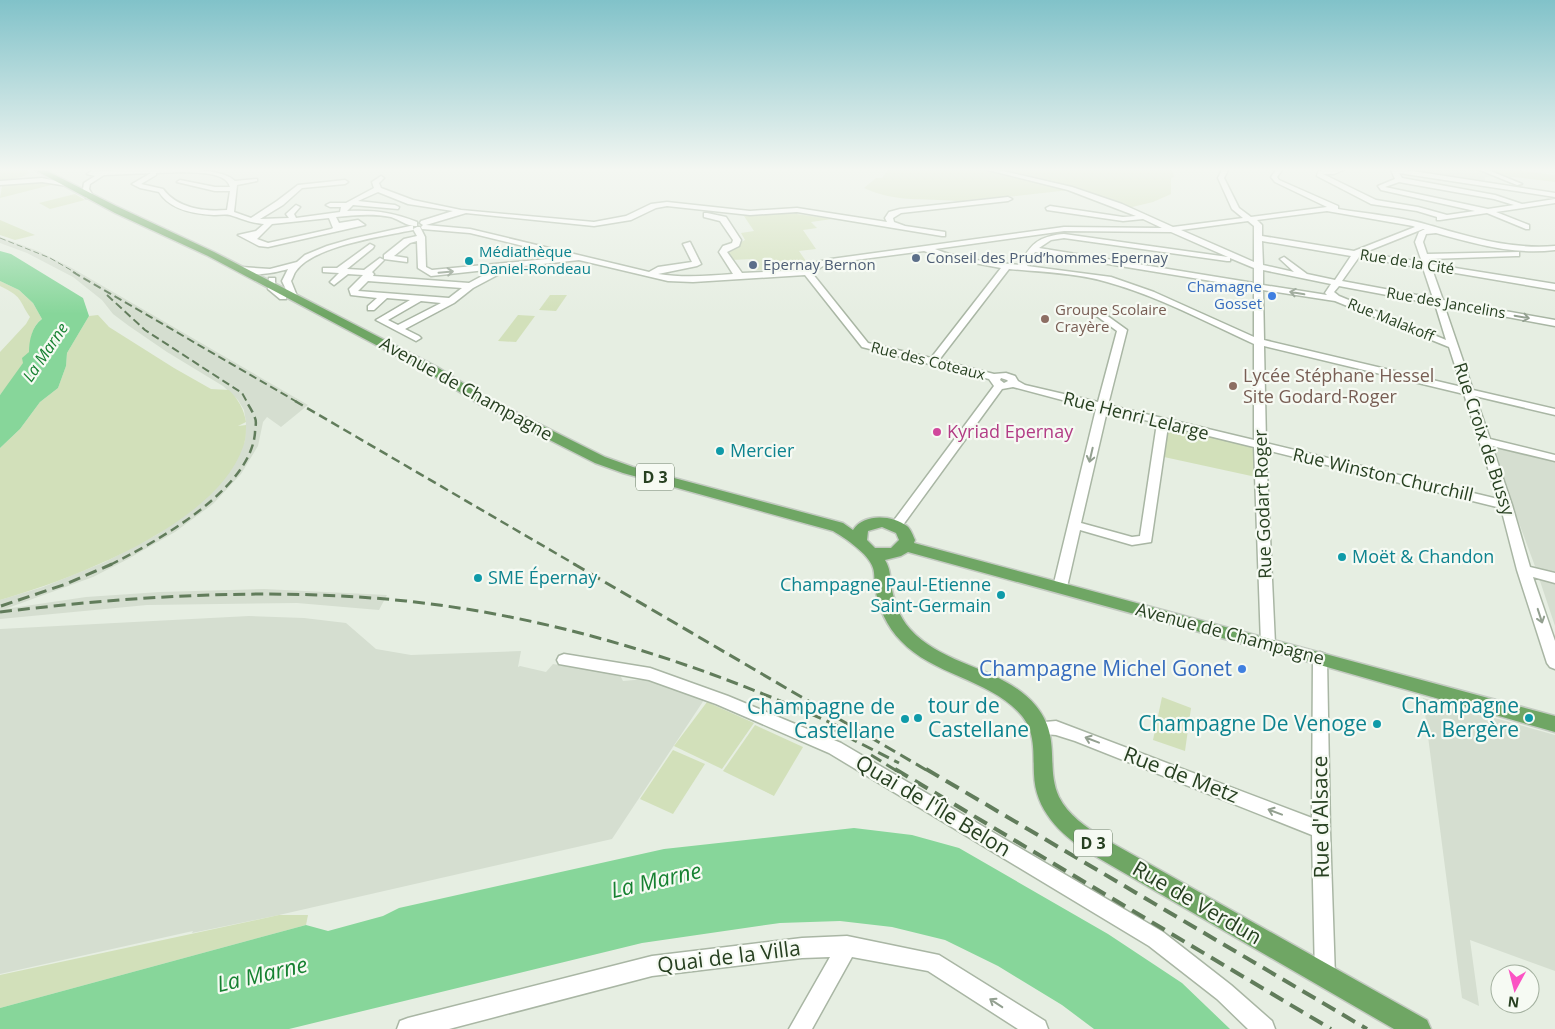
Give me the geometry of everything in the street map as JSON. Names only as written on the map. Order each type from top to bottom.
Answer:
[{"type":"main road","name":"D 3","points":[[134,218],[288,297]]},
{"type":"main road","name":"D 3","points":[[241,273],[272,281],[288,297]]},
{"type":"main road","name":"Avenue de Champagne","points":[[288,297],[449,385],[608,463],[838,527],[881,552],[1060,587],[1555,724]]},
{"type":"main road","name":"Avenue de Champagne","points":[[838,527],[884,522],[896,526]]},
{"type":"main road","points":[[865,525],[858,532],[881,552],[906,535],[896,526]]},
{"type":"main road","name":"Rue de Verdun","points":[[881,552],[883,588],[888,606],[908,637],[940,660],[1015,700],[1029,712],[1039,728],[1044,746],[1048,798],[1071,827],[1089,841],[1418,1029]]},
{"type":"street","points":[[239,218],[252,221],[302,218]]},
{"type":"street","points":[[252,221],[257,218]]},
{"type":"street","points":[[271,221],[254,236],[253,240],[268,245],[318,235],[336,228],[332,218]]},
{"type":"street","points":[[397,218],[418,228],[470,231],[545,249],[560,255],[585,259],[650,275],[693,279],[807,272],[820,264],[831,261],[1064,229],[1170,230],[1256,218]]},
{"type":"street","points":[[272,281],[319,252],[344,242],[418,228],[442,218]]},
{"type":"street","points":[[529,218],[594,224],[628,218]]},
{"type":"street","points":[[719,218],[723,219],[738,242],[726,248],[723,252],[739,276]]},
{"type":"street","points":[[849,218],[942,234],[955,237],[963,243]]},
{"type":"street","points":[[889,218],[894,225]]},
{"type":"street","points":[[1116,218],[1132,218]]},
{"type":"street","points":[[1144,218],[1244,262],[1333,295]]},
{"type":"street","points":[[1381,218],[1424,226],[1482,243],[1523,250],[1555,248]]},
{"type":"street","points":[[1414,224],[1442,218]]},
{"type":"street","points":[[1504,218],[1526,228]]},
{"type":"street","name":"Rue Godart Roger","points":[[1249,219],[1258,225],[1263,268],[1258,286],[1258,342],[1268,644]]},
{"type":"street","points":[[1032,249],[1328,298],[1333,295],[1337,283],[1356,254],[1424,226]]},
{"type":"street","points":[[404,260],[387,257],[412,238],[418,228]]},
{"type":"street","points":[[418,228],[420,263],[427,272],[445,273],[540,262],[560,255]]},
{"type":"street","name":"Rue Croix de Bussy","points":[[1439,230],[1426,231],[1422,234],[1419,242],[1486,442],[1524,570],[1555,662]]},
{"type":"street","points":[[942,234],[953,244]]},
{"type":"street","points":[[1022,268],[1032,249],[1046,238],[1072,236],[1244,262]]},
{"type":"street","name":"Rue de la Cité","points":[[1259,238],[1356,254],[1425,262],[1555,287]]},
{"type":"street","points":[[389,279],[403,266],[405,242]]},
{"type":"street","points":[[650,275],[658,270],[697,264],[687,244]]},
{"type":"street","points":[[334,282],[370,246]]},
{"type":"street","points":[[940,246],[950,256]]},
{"type":"street","points":[[926,248],[936,253],[950,256],[1006,266],[1079,273],[1125,284],[1258,342],[1555,412]]},
{"type":"street","points":[[1425,262],[1508,255],[1522,253],[1523,250]]},
{"type":"street","points":[[1284,259],[1305,277]]},
{"type":"street","points":[[380,260],[353,289],[354,293],[451,301]]},
{"type":"street","points":[[241,273],[270,272],[300,263]]},
{"type":"street","points":[[272,281],[292,270],[300,263]]},
{"type":"street","points":[[398,328],[451,301],[470,286],[507,266]]},
{"type":"street","points":[[932,362],[1006,266]]},
{"type":"street","name":"Rue des Jancelins","points":[[1263,268],[1438,303],[1555,322]]},
{"type":"street","points":[[288,297],[286,282],[292,270]]},
{"type":"street","points":[[326,270],[389,279],[470,286]]},
{"type":"street","name":"Rue des Coteaux","points":[[807,272],[865,345],[997,381]]},
{"type":"street","name":"Rue Malakoff","points":[[1333,295],[1454,346]]},
{"type":"street","points":[[370,308],[384,296]]},
{"type":"street","points":[[416,338],[381,320],[420,298]]},
{"type":"street","points":[[1060,587],[1122,330],[1099,314]]},
{"type":"street","points":[[896,526],[997,381]]},
{"type":"street","name":"Rue Henri Lelarge","points":[[997,381],[1010,385],[1014,383],[1021,387],[1260,446]]},
{"type":"street","points":[[1076,525],[1132,541],[1146,539],[1163,422]]},
{"type":"street","points":[[1486,442],[1555,458]]},
{"type":"street","name":"Rue Winston Churchill","points":[[1260,446],[1506,505]]},
{"type":"street","points":[[1524,570],[1555,578]]},
{"type":"street","name":"Rue d'Alsace","points":[[1320,658],[1321,830],[1326,976]]},
{"type":"street","name":"Quai de l'Île Belon","points":[[564,660],[650,674],[722,700],[835,748],[1156,939],[1224,992],[1264,1029]]},
{"type":"street","name":"Rue de Metz","points":[[1039,728],[1056,728],[1080,736],[1321,830]]},
{"type":"street","points":[[800,1029],[847,946]]},
{"type":"street","name":"Quai de la Villa","points":[[408,1029],[652,966],[802,948],[847,946],[932,962],[1037,1029]]},
{"type":"shaded area","points":[[745,218],[832,219],[811,222],[817,228],[803,230],[816,249],[799,251],[808,264],[794,269],[755,270],[753,259],[731,260],[727,249],[745,240],[741,233],[754,231]]},
{"type":"shaded area","points":[[0,220],[35,235],[15,240],[0,235]]},
{"type":"shaded area","points":[[0,237],[38,251],[70,267],[308,405],[281,427],[267,417],[263,422],[258,446],[241,474],[213,504],[175,532],[93,577],[5,609],[86,597],[160,592],[264,589],[387,595],[379,610],[297,603],[147,605],[0,619],[0,600],[43,587],[105,562],[158,534],[198,505],[230,471],[245,441],[246,422],[244,410],[238,400],[223,386],[129,326],[113,314],[102,300],[73,277],[27,253],[0,243]]},
{"type":"shaded area","points":[[0,281],[19,290],[33,303],[42,319],[34,330],[27,357],[0,395],[0,352],[26,324],[30,317],[19,299],[13,293],[0,286]]},
{"type":"shaded area","points":[[550,295],[567,295],[556,311],[539,310]]},
{"type":"shaded area","points":[[98,315],[109,327],[174,368],[211,389],[229,390],[240,404],[244,413],[246,422],[238,426],[246,425],[244,444],[228,475],[204,501],[173,524],[139,545],[102,563],[30,591],[0,600],[0,448],[20,429],[40,402],[58,388],[66,366],[67,353],[89,316]]},
{"type":"shaded area","points":[[518,315],[535,316],[516,342],[498,341]]},
{"type":"shaded area","points":[[1174,428],[1255,448],[1256,477],[1164,457],[1168,430]]},
{"type":"shaded area","points":[[1491,447],[1555,462],[1555,575],[1536,569]]},
{"type":"shaded area","points":[[1539,578],[1555,582],[1555,626]]},
{"type":"shaded area","points":[[249,616],[304,618],[346,623],[376,649],[411,655],[521,651],[518,667],[546,672],[553,664],[620,675],[623,681],[646,679],[704,700],[612,839],[279,915],[192,933],[193,931],[0,974],[0,629]]},
{"type":"shaded area","points":[[1162,697],[1191,708],[1185,751],[1153,740]]},
{"type":"shaded area","points":[[1423,698],[1555,735],[1555,971],[1470,940],[1479,1006],[1462,998]]},
{"type":"shaded area","points":[[707,702],[754,723],[722,769],[674,746]]},
{"type":"shaded area","points":[[755,725],[803,747],[774,796],[723,771]]},
{"type":"shaded area","points":[[673,750],[705,764],[673,814],[640,799]]},
{"type":"shaded area","points":[[279,915],[308,915],[306,925],[0,1008],[0,975]]},
{"type":"water","name":"La Marne","points":[[0,251],[11,254],[83,298],[89,316],[67,353],[66,366],[58,388],[40,402],[20,429],[0,448],[0,395],[23,363],[22,358],[29,352],[33,330],[42,319],[33,303],[19,290],[0,281]]},
{"type":"water","name":"La Marne","points":[[854,828],[912,835],[959,848],[1108,934],[1182,983],[1230,1029],[1094,1029],[1062,1005],[998,966],[945,940],[892,927],[840,921],[780,923],[642,943],[289,1029],[0,1029],[0,1008],[306,925],[328,931],[383,916],[399,908],[664,849]]},
{"type":"railway","points":[[0,238],[50,258],[76,273]]},
{"type":"railway","points":[[73,272],[297,402]]},
{"type":"railway","points":[[107,295],[145,330],[242,393],[247,402]]},
{"type":"railway","points":[[111,564],[151,543],[198,512],[219,494],[237,474],[249,454],[255,433],[256,420],[246,401]]},
{"type":"railway","points":[[295,401],[576,565]]},
{"type":"railway","points":[[1,606],[66,584],[111,564]]},
{"type":"railway","points":[[574,564],[928,771]]},
{"type":"railway","points":[[0,612],[152,598],[254,594],[355,597],[462,608],[573,631],[628,646],[735,683],[840,727]]},
{"type":"railway","points":[[830,728],[899,763]]},
{"type":"railway","points":[[871,755],[897,771]]},
{"type":"railway","points":[[895,769],[1331,1029]]},
{"type":"railway","points":[[926,769],[1367,1029]]},
{"type":"place","name":"Conseil des Prud’hommes Epernay","points":[[916,258]]},
{"type":"place","name":"Médiathèque Daniel-Rondeau","points":[[469,261]]},
{"type":"place","name":"Epernay Bernon","points":[[753,265]]},
{"type":"place","name":"Chamagne Gosset","points":[[1272,296]]},
{"type":"place","name":"Groupe Scolaire Crayère","points":[[1045,319]]},
{"type":"place","name":"Lycée Stéphane Hessel Site Godard-Roger","points":[[1233,386]]},
{"type":"place","name":"Kyriad Epernay","points":[[937,432]]},
{"type":"place","name":"Mercier","points":[[720,451]]},
{"type":"place","name":"Moёt & Chandon","points":[[1342,557]]},
{"type":"place","name":"SME Épernay","points":[[478,578]]},
{"type":"place","name":"Champagne Paul-Etienne Saint-Germain","points":[[1001,595]]},
{"type":"place","name":"Champagne Michel Gonet","points":[[1242,669]]},
{"type":"place","name":"tour de Castellane","points":[[918,718]]},
{"type":"place","name":"Champagne A. Bergère","points":[[1529,718]]},
{"type":"place","name":"Champagne de Castellane","points":[[905,719]]},
{"type":"place","name":"Champagne De Venoge","points":[[1377,724]]}]
